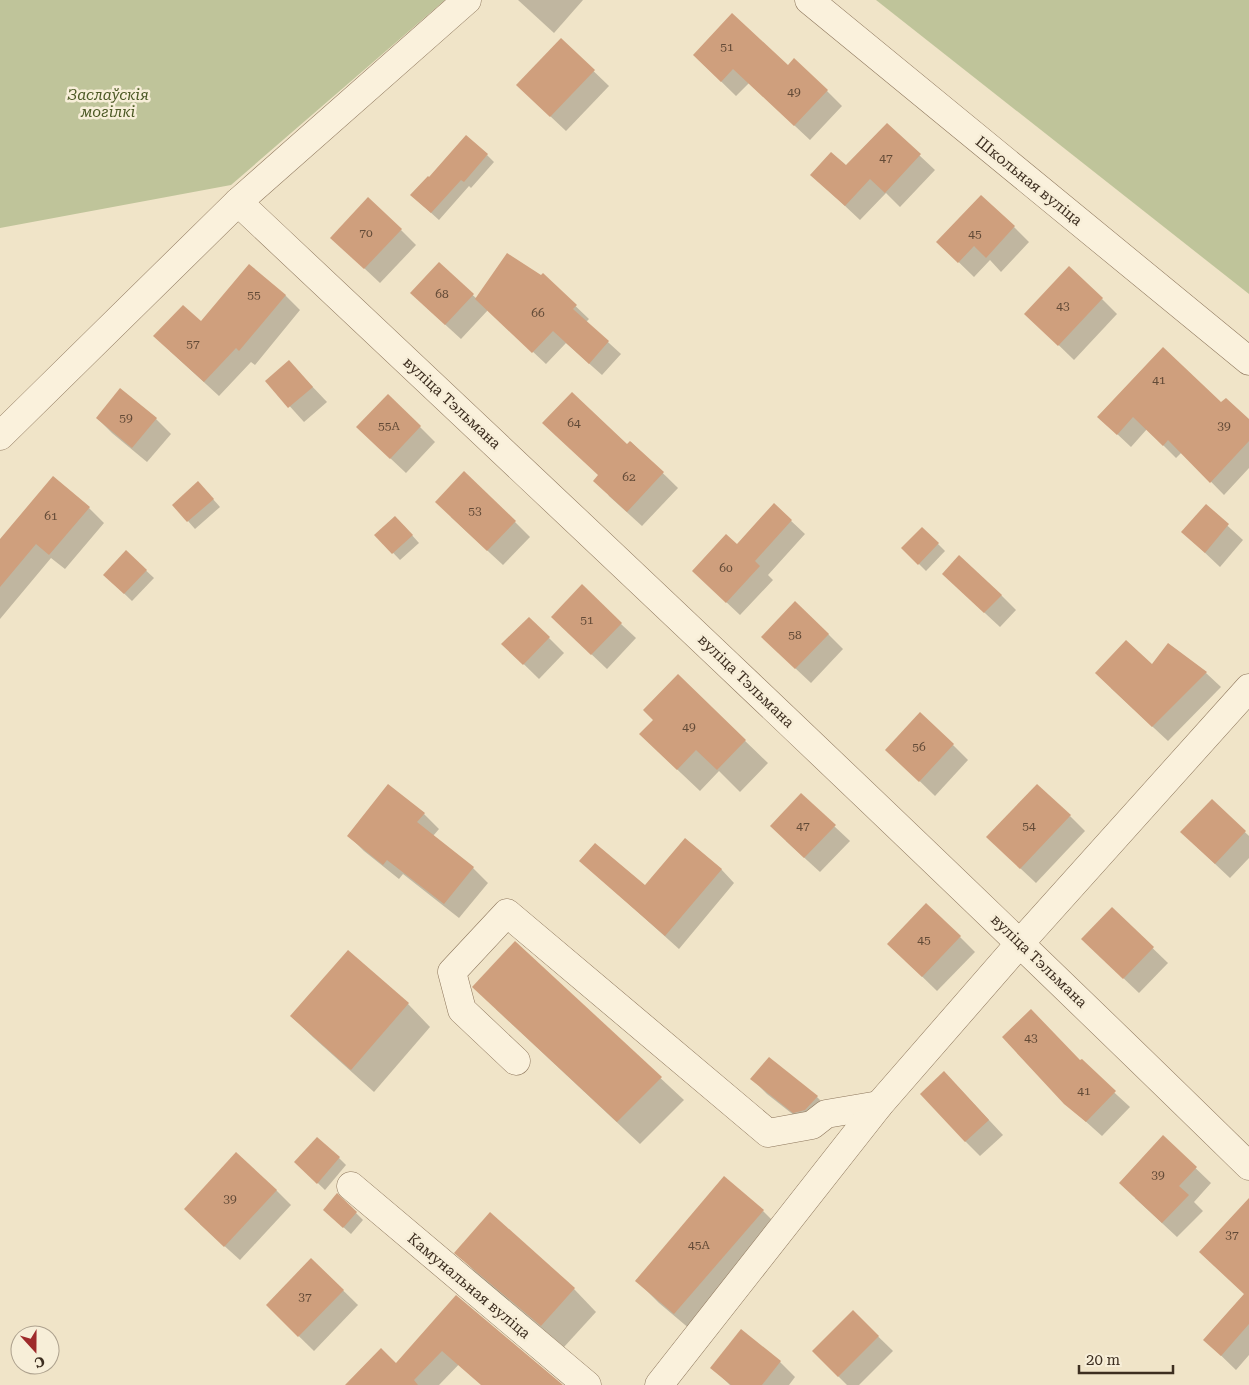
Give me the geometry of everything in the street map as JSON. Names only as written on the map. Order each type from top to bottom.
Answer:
[{"type":"street","points":[[0,436],[238,202],[467,0]]},
{"type":"street","name":"Школьная вуліца","points":[[809,0],[1249,361]]},
{"type":"street","name":"вуліца Тэльмана","points":[[238,202],[1021,942],[1249,1166]]},
{"type":"street","points":[[659,1385],[879,1105],[1021,942],[1249,688]]},
{"type":"street","points":[[516,1061],[462,1010],[452,972],[507,914],[768,1133],[812,1125],[826,1114],[879,1105]]},
{"type":"street","name":"Камунальная вуліца","points":[[351,1186],[587,1385]]},
{"type":"green space","name":"Заслаўскія могілкі","points":[[0,0],[445,0],[231,185],[0,228]]},
{"type":"green space","points":[[876,0],[1249,0],[1249,294]]},
{"type":"building","points":[[732,13],[788,65],[794,58],[828,90],[794,126],[733,69],[721,82],[693,55]]},
{"type":"building","points":[[561,38],[595,70],[550,117],[516,85]]},
{"type":"building","points":[[887,123],[921,154],[885,193],[870,179],[845,206],[810,175],[831,152],[846,165]]},
{"type":"building","points":[[466,135],[488,154],[464,182],[461,180],[431,213],[410,195],[429,177]]},
{"type":"building","points":[[981,195],[1015,226],[986,258],[974,246],[958,263],[936,242]]},
{"type":"building","points":[[368,197],[402,229],[364,269],[330,238]]},
{"type":"building","points":[[507,253],[541,275],[543,273],[577,305],[573,309],[609,341],[589,364],[553,331],[532,353],[475,299]]},
{"type":"building","points":[[439,262],[474,294],[445,325],[410,293]]},
{"type":"building","points":[[249,264],[286,295],[239,351],[236,348],[204,382],[153,336],[183,305],[201,321]]},
{"type":"building","points":[[1069,266],[1103,298],[1058,346],[1024,314]]},
{"type":"building","points":[[1163,347],[1221,402],[1226,398],[1249,419],[1249,441],[1210,483],[1168,440],[1163,446],[1133,417],[1117,435],[1097,417]]},
{"type":"building","points":[[289,360],[313,387],[288,408],[265,381]]},
{"type":"building","points":[[120,388],[157,418],[132,448],[96,418]]},
{"type":"building","points":[[572,392],[627,444],[630,441],[664,472],[627,512],[593,481],[598,475],[542,423]]},
{"type":"building","points":[[388,394],[421,426],[390,459],[356,427]]},
{"type":"building","points":[[464,471],[516,521],[487,551],[435,502]]},
{"type":"building","points":[[53,476],[90,507],[49,555],[36,544],[0,587],[0,539]]},
{"type":"building","points":[[198,481],[214,499],[187,522],[172,505]]},
{"type":"building","points":[[774,503],[792,520],[755,561],[760,566],[726,603],[692,571],[726,534],[737,544]]},
{"type":"building","points":[[1206,504],[1229,524],[1205,553],[1181,532]]},
{"type":"building","points":[[395,516],[413,535],[392,554],[374,535]]},
{"type":"building","points":[[922,527],[939,543],[918,565],[901,548]]},
{"type":"building","points":[[126,550],[147,570],[124,594],[103,575]]},
{"type":"building","points":[[959,555],[1002,595],[984,613],[942,574]]},
{"type":"building","points":[[582,584],[622,623],[591,655],[551,617]]},
{"type":"building","points":[[795,601],[829,634],[795,669],[761,637]]},
{"type":"building","points":[[529,617],[550,637],[523,665],[501,644]]},
{"type":"building","points":[[1126,640],[1152,664],[1168,643],[1207,672],[1152,727],[1095,673]]},
{"type":"building","points":[[678,674],[746,740],[717,770],[696,750],[677,770],[639,734],[653,720],[643,710]]},
{"type":"building","points":[[920,712],[954,744],[919,782],[885,750]]},
{"type":"building","points":[[388,784],[425,813],[417,822],[474,867],[444,904],[387,860],[383,865],[347,836]]},
{"type":"building","points":[[1037,784],[1071,815],[1020,869],[986,837]]},
{"type":"building","points":[[801,793],[836,825],[804,858],[770,826]]},
{"type":"building","points":[[1212,799],[1246,831],[1215,864],[1180,832]]},
{"type":"building","points":[[685,838],[722,869],[665,936],[579,861],[595,843],[645,885]]},
{"type":"building","points":[[926,903],[961,936],[922,977],[887,944]]},
{"type":"building","points":[[1112,907],[1154,947],[1123,979],[1081,939]]},
{"type":"building","points":[[515,941],[662,1077],[617,1122],[472,987]]},
{"type":"building","points":[[348,950],[409,1003],[351,1070],[290,1016]]},
{"type":"building","points":[[1031,1009],[1080,1060],[1082,1059],[1116,1091],[1086,1122],[1064,1104],[1002,1037]]},
{"type":"building","points":[[769,1057],[818,1096],[805,1110],[793,1113],[750,1079]]},
{"type":"building","points":[[944,1071],[989,1120],[965,1142],[920,1094]]},
{"type":"building","points":[[1163,1135],[1197,1167],[1179,1186],[1189,1195],[1162,1223],[1119,1183]]},
{"type":"building","points":[[317,1137],[340,1157],[317,1184],[294,1162]]},
{"type":"building","points":[[236,1152],[277,1190],[224,1247],[184,1209]]},
{"type":"building","points":[[724,1176],[764,1210],[674,1314],[635,1281]]},
{"type":"building","points":[[337,1193],[357,1212],[343,1228],[323,1210]]},
{"type":"building","points":[[1249,1198],[1249,1324],[1221,1356],[1203,1340],[1244,1294],[1199,1252]]},
{"type":"building","points":[[490,1212],[575,1288],[541,1326],[454,1253]]},
{"type":"building","points":[[311,1258],[344,1290],[298,1337],[266,1305]]},
{"type":"building","points":[[456,1295],[563,1385],[481,1385],[442,1351],[414,1380],[418,1385],[345,1385],[381,1348],[396,1363]]},
{"type":"building","points":[[853,1310],[879,1336],[838,1377],[812,1351]]},
{"type":"building","points":[[741,1329],[781,1361],[762,1385],[731,1385],[710,1368]]}]
